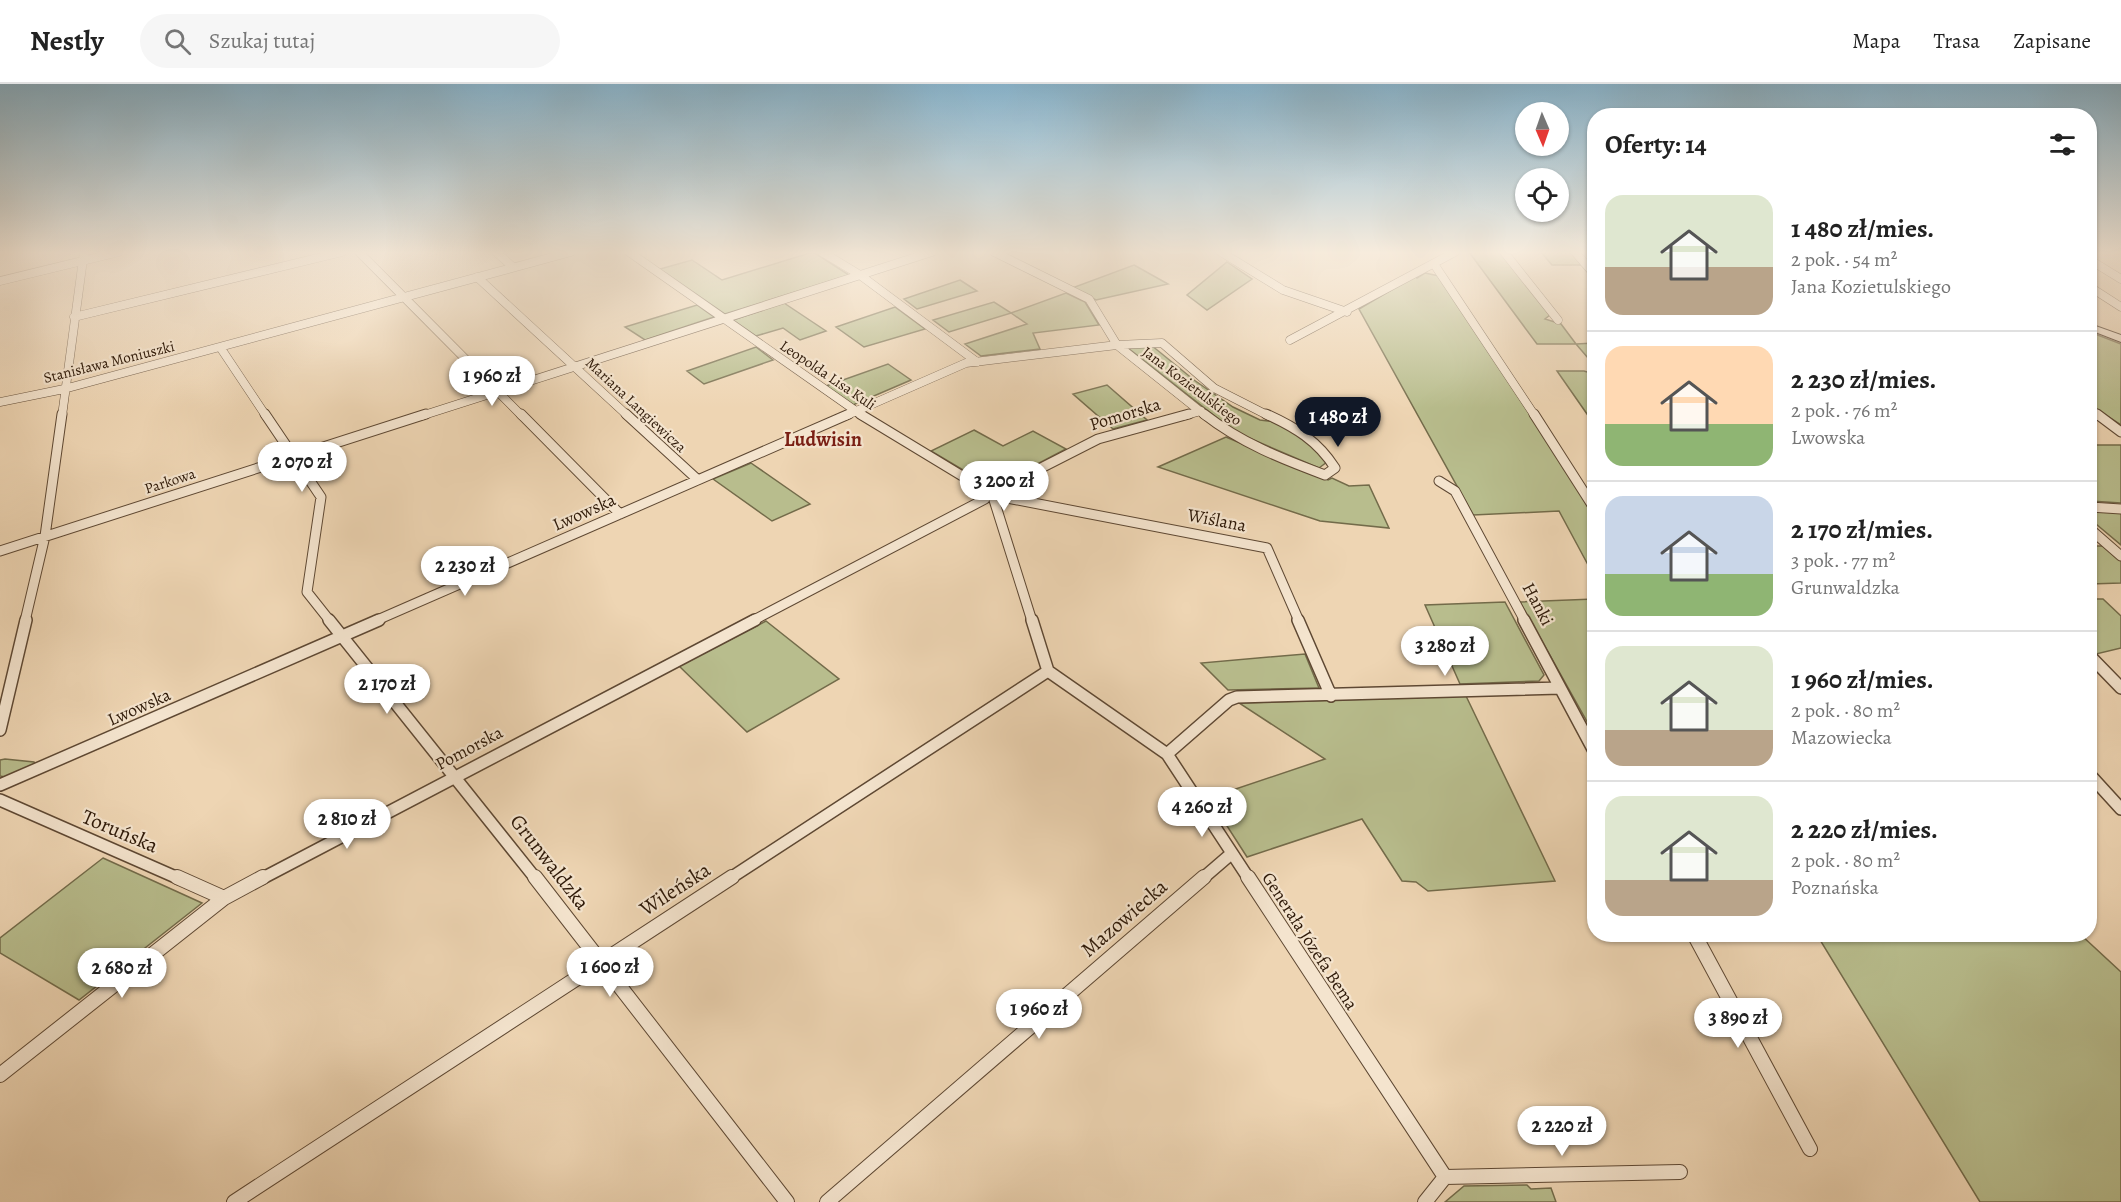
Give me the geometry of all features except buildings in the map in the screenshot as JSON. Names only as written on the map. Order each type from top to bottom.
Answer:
[{"type":"street","points":[[0,730],[45,536],[76,304]]},
{"type":"street","points":[[74,317],[127,304]]},
{"type":"street","name":"Stanisława Moniuszki","points":[[0,402],[64,389],[378,304]]},
{"type":"street","points":[[411,304],[620,514]]},
{"type":"street","name":"Mariana Langiewicza","points":[[506,304],[698,480]]},
{"type":"street","name":"Leopolda Lisa Kuli","points":[[702,304],[855,411],[993,496]]},
{"type":"street","name":"Parkowa","points":[[0,551],[769,304]]},
{"type":"street","points":[[899,304],[977,362]]},
{"type":"street","name":"Jana Kozietulskiego","points":[[1092,304],[1117,346],[1227,432],[1270,453],[1325,475],[1335,468],[1327,455],[1306,434],[1220,392],[1163,344]]},
{"type":"street","points":[[1324,304],[1347,312]]},
{"type":"street","points":[[1290,340],[1361,304]]},
{"type":"street","points":[[1461,304],[1532,409],[1587,497]]},
{"type":"street","points":[[1545,304],[1558,320]]},
{"type":"street","points":[[2097,330],[2121,339]]},
{"type":"street","name":"Lwowska","points":[[0,785],[966,363],[1150,342],[1163,344]]},
{"type":"street","name":"Grunwaldzka","points":[[220,347],[321,497],[307,592],[602,962],[788,1202]]},
{"type":"street","name":"Pomorska","points":[[0,1075],[224,898],[1098,439],[1201,411]]},
{"type":"street","points":[[2097,415],[2121,432]]},
{"type":"street","name":"Hanki","points":[[1440,481],[1455,491],[1587,738]]},
{"type":"street","points":[[993,496],[1048,671]]},
{"type":"street","name":"Wiślana","points":[[993,496],[1267,548],[1330,696]]},
{"type":"street","points":[[2097,507],[2121,509]]},
{"type":"street","points":[[2097,535],[2121,556]]},
{"type":"street","points":[[2097,663],[2121,688]]},
{"type":"street","name":"Generała Józefa Bema","points":[[1048,671],[1167,754],[1445,1177]]},
{"type":"street","name":"Wileńska","points":[[234,1202],[1048,671]]},
{"type":"street","points":[[1167,754],[1233,698],[1560,688]]},
{"type":"street","points":[[2097,783],[2121,809]]},
{"type":"street","name":"Toruńska","points":[[0,800],[224,898]]},
{"type":"street","name":"Mazowiecka","points":[[827,1202],[1231,854]]},
{"type":"street","points":[[1698,942],[1810,1149]]},
{"type":"street","points":[[1425,1202],[1445,1177],[1680,1172]]},
{"type":"green space","points":[[711,304],[756,304],[725,314]]},
{"type":"green space","points":[[786,304],[826,331],[800,340],[783,328],[756,336],[733,320]]},
{"type":"green space","points":[[911,304],[933,304],[917,309]]},
{"type":"green space","points":[[987,304],[997,304],[1011,313],[949,332],[933,320]]},
{"type":"green space","points":[[1035,304],[1086,304],[1099,325],[1033,333],[1040,349],[981,356],[965,344],[1027,324],[1011,313]]},
{"type":"green space","points":[[1199,304],[1215,304],[1207,310]]},
{"type":"green space","points":[[1367,304],[1458,304],[1571,477],[1587,506],[1587,563],[1559,511],[1473,515],[1359,309]]},
{"type":"green space","points":[[1508,304],[1542,304],[1550,315],[1545,319],[1561,324],[1576,344],[1537,344]]},
{"type":"green space","points":[[697,305],[714,317],[645,340],[625,327]]},
{"type":"green space","points":[[895,307],[925,329],[864,347],[836,327]]},
{"type":"green space","points":[[2097,335],[2121,344],[2121,425],[2097,410]]},
{"type":"green space","points":[[1587,343],[1587,357],[1576,344]]},
{"type":"green space","points":[[1151,345],[1194,380],[1233,407],[1260,420],[1275,422],[1299,433],[1327,462],[1319,468],[1235,432],[1128,348]]},
{"type":"green space","points":[[756,347],[773,360],[704,384],[687,371]]},
{"type":"green space","points":[[888,364],[911,380],[853,405],[826,386]]},
{"type":"green space","points":[[1557,371],[1587,372],[1587,414]]},
{"type":"green space","points":[[1107,385],[1147,420],[1113,429],[1073,394]]},
{"type":"green space","points":[[974,430],[1003,446],[1033,431],[1066,449],[1001,483],[985,483],[931,451]]},
{"type":"green space","points":[[1226,437],[1328,480],[1332,478],[1349,486],[1369,485],[1389,528],[1320,521],[1158,467]]},
{"type":"green space","points":[[2097,445],[2121,445],[2121,503],[2097,501]]},
{"type":"green space","points":[[751,463],[810,504],[772,521],[713,479]]},
{"type":"green space","points":[[2097,510],[2121,511],[2121,545],[2097,525]]},
{"type":"green space","points":[[2097,546],[2104,546],[2121,561],[2121,583],[2097,584]]},
{"type":"green space","points":[[1587,599],[1587,722],[1520,602]]},
{"type":"green space","points":[[2097,599],[2103,599],[2121,616],[2121,648],[2097,654]]},
{"type":"green space","points":[[1505,602],[1544,675],[1539,681],[1460,684],[1425,605]]},
{"type":"green space","points":[[766,621],[839,679],[747,732],[679,666]]},
{"type":"green space","points":[[1305,654],[1319,688],[1228,690],[1201,663]]},
{"type":"green space","points":[[1466,696],[1555,881],[1428,891],[1416,882],[1402,881],[1362,819],[1247,857],[1209,798],[1325,759],[1239,703]]},
{"type":"green space","points":[[0,760],[34,762],[36,766],[5,777],[0,776]]},
{"type":"green space","points":[[103,858],[202,903],[79,1000],[0,953],[0,938]]},
{"type":"green space","points":[[1821,942],[2089,942],[2121,972],[2121,1202],[1980,1202]]},
{"type":"green space","points":[[1527,1185],[1531,1189],[1551,1188],[1556,1202],[1445,1202],[1464,1186]]},
{"type":"district","name":"Ludwisin","points":[[823,439]]}]
